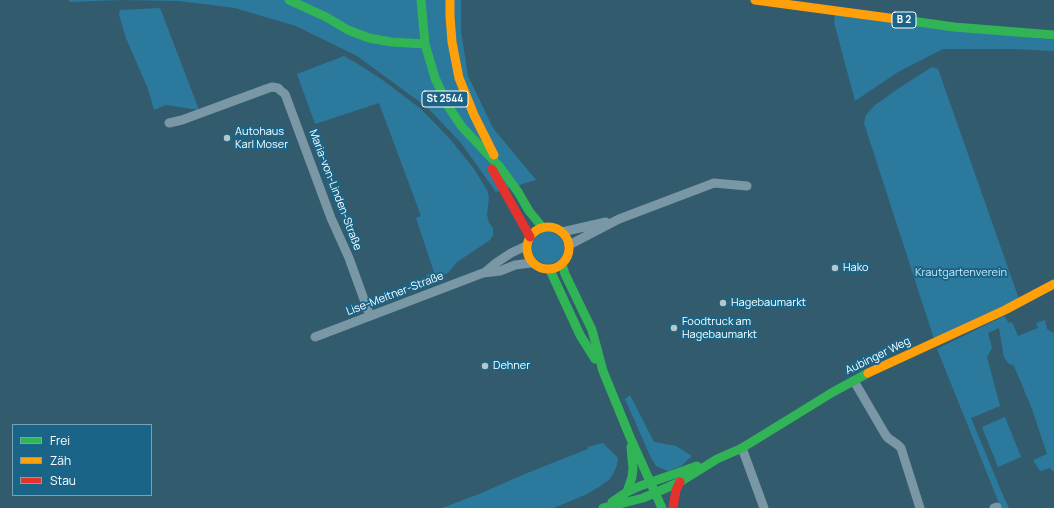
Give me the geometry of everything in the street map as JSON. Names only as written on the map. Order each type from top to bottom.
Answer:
[{"type":"main road","points":[[289,0],[326,17],[348,30],[370,38],[391,42],[425,44]]},
{"type":"main road","points":[[450,0],[452,42],[459,78],[471,109],[499,166]]},
{"type":"main road","name":"B 2","points":[[755,0],[954,26],[1054,35]]},
{"type":"main road","name":"St 2544","points":[[421,2],[425,44],[435,78],[448,106],[462,127],[499,166],[518,192],[529,211],[543,228]]},
{"type":"main road","name":"St 2544","points":[[479,146],[530,237]]},
{"type":"main road","points":[[549,227],[562,232],[569,245],[568,255],[562,264],[550,270],[537,267],[532,263],[527,254],[526,246],[530,237],[536,230],[543,228],[549,227]]},
{"type":"main road","points":[[562,264],[565,274],[592,330],[603,371],[630,437],[662,508]]},
{"type":"main road","points":[[550,270],[580,335],[603,371]]},
{"type":"main road","name":"Aubinger Weg","points":[[604,508],[627,492],[665,476],[717,459],[742,448],[833,392],[878,368],[1005,310],[1054,284]]},
{"type":"main road","points":[[627,492],[633,469],[630,437]]},
{"type":"main road","name":"Aubinger Weg","points":[[604,508],[643,498],[655,493],[680,482],[717,459]]},
{"type":"main road","points":[[673,508],[676,490],[680,482]]},
{"type":"street","name":"Maria-von-Linden-Straße","points":[[169,123],[182,120],[266,88],[278,88],[285,94],[331,218],[349,258],[370,316]]},
{"type":"street","points":[[569,245],[619,219],[714,184],[747,186]]},
{"type":"street","points":[[562,232],[619,219]]},
{"type":"street","name":"Lise-Meitner-Straße","points":[[483,273],[496,262],[526,246]]},
{"type":"street","name":"Lise-Meitner-Straße","points":[[314,337],[483,273],[500,271],[515,265],[532,263]]},
{"type":"street","points":[[854,381],[885,434],[900,448],[920,508]]},
{"type":"street","points":[[742,448],[764,508]]},
{"type":"green space","points":[[69,0],[121,0],[69,2]]},
{"type":"green space","points":[[121,0],[461,0],[461,31],[468,76],[493,128],[536,180],[496,192],[461,143],[428,108],[357,56],[296,26],[235,8],[178,1]]},
{"type":"green space","points":[[160,8],[199,110],[166,105],[154,110],[148,89],[126,38],[119,15],[120,10]]},
{"type":"green space","points":[[835,15],[1054,40],[1054,51],[1014,49],[943,49],[898,72],[855,101],[834,22]]},
{"type":"green space","points":[[344,56],[384,81],[421,109],[450,139],[474,169],[487,190],[489,197],[487,215],[489,223],[493,228],[493,235],[490,240],[457,262],[448,273],[429,280],[426,277],[426,275],[434,272],[416,218],[421,216],[379,103],[315,124],[297,74]]},
{"type":"green space","name":"Krautgartenverein","points":[[932,67],[938,69],[1019,299],[934,339],[864,123],[866,115],[874,106]]},
{"type":"green space","points":[[545,232],[551,232],[560,236],[564,248],[560,260],[551,264],[545,264],[536,260],[532,251],[532,245],[536,236]]},
{"type":"green space","points":[[1004,316],[1009,323],[1012,322],[1018,336],[1038,328],[1036,323],[1045,320],[1047,329],[1054,333],[1054,472],[1050,468],[1040,471],[1033,460],[1047,454],[1032,409],[1014,366],[1008,363],[1004,357],[999,328],[988,333],[992,348],[987,357],[1000,406],[971,418],[1009,508],[1001,508],[937,349]]},
{"type":"green space","points":[[630,395],[654,442],[676,446],[692,456],[681,466],[668,471],[656,466],[625,399]]},
{"type":"green space","points":[[1005,417],[1021,457],[998,467],[982,427]]},
{"type":"green space","points":[[603,443],[618,458],[617,465],[610,479],[587,494],[554,508],[442,508],[588,449],[587,447]]},
{"type":"traffic: fast","points":[[289,0],[326,17],[348,30],[369,38],[391,42],[425,44]]},
{"type":"traffic: fast","points":[[421,0],[425,44],[435,78],[448,106],[462,127],[499,166],[518,192],[529,211],[543,228]]},
{"type":"traffic: fast","points":[[904,20],[954,27],[1054,35]]},
{"type":"traffic: fast","points":[[562,264],[565,274],[592,330],[603,371],[630,437],[662,508]]},
{"type":"traffic: fast","points":[[550,270],[580,335],[595,359]]},
{"type":"traffic: fast","points":[[603,508],[643,498],[680,482],[717,459],[742,448],[833,392],[868,373]]},
{"type":"traffic: fast","points":[[627,492],[633,469],[631,447]]},
{"type":"traffic: fast","points":[[612,502],[627,492],[640,486],[697,466]]},
{"type":"traffic: slow","points":[[450,0],[452,42],[459,78],[474,115],[494,155]]},
{"type":"traffic: slow","points":[[755,0],[904,20]]},
{"type":"traffic: slow","points":[[544,227],[552,227],[560,230],[566,236],[569,248],[566,260],[560,266],[552,269],[544,269],[536,266],[530,260],[527,252],[527,244],[530,236],[536,230],[544,227]]},
{"type":"traffic: slow","points":[[868,373],[1005,310],[1054,284]]},
{"type":"traffic: jam","points":[[492,169],[530,237]]},
{"type":"traffic: jam","points":[[673,508],[676,490],[680,482]]},
{"type":"place","name":"Autohaus Karl Moser","points":[[227,138]]},
{"type":"place","name":"Hako","points":[[835,268]]},
{"type":"place","name":"Hagebaumarkt","points":[[723,303]]},
{"type":"place","name":"Foodtruck am Hagebaumarkt","points":[[674,328]]},
{"type":"place","name":"Dehner","points":[[485,366]]}]
